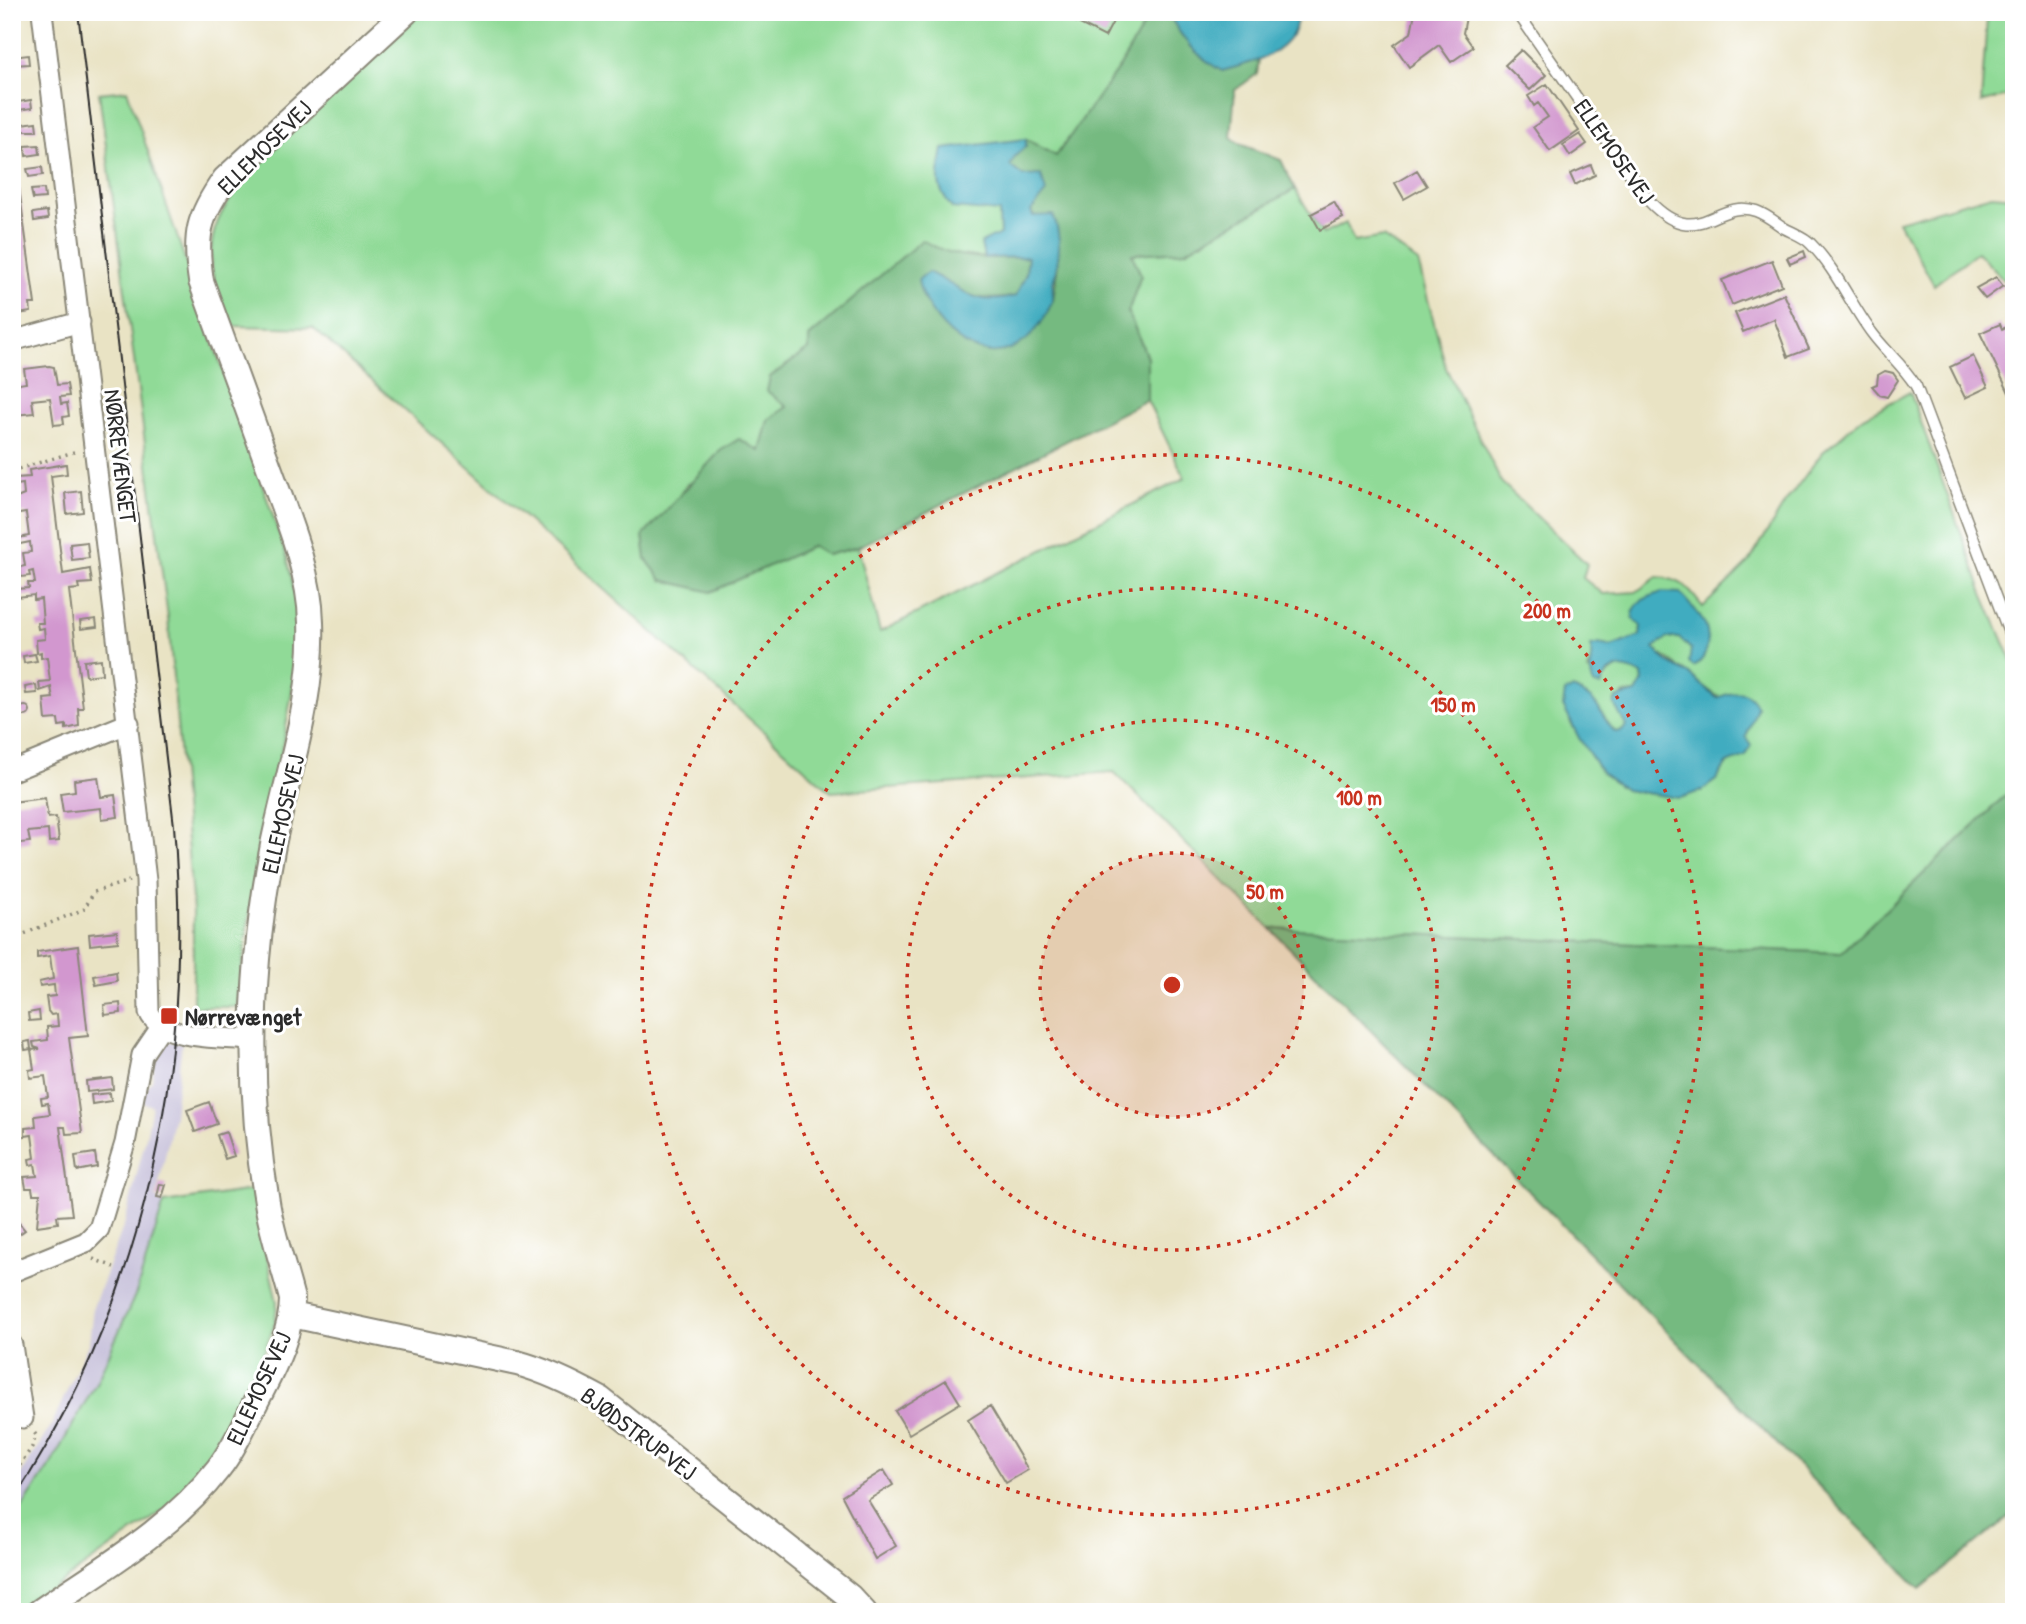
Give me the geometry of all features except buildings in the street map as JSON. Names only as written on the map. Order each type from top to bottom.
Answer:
[{"type":"street","name":"NØRREVÆNGET","points":[[42,12],[146,880],[148,1005],[152,1018],[161,1027]]},
{"type":"street","name":"ELLEMOSEVEJ","points":[[39,1612],[164,1526],[194,1498],[219,1467],[245,1423],[270,1374],[292,1315],[292,1299],[267,1206],[254,1116],[251,1040],[263,901],[273,844],[300,735],[310,669],[312,620],[288,521],[201,281],[197,251],[199,225],[207,204],[225,179],[406,12]]},
{"type":"street","points":[[12,341],[80,322]]},
{"type":"street","points":[[12,771],[129,723]]},
{"type":"street","points":[[12,1272],[86,1242],[99,1228],[125,1143],[142,1055],[161,1027],[176,1033],[251,1040]]},
{"type":"street","name":"BJØDSTRUPVEJ","points":[[292,1315],[517,1363],[546,1371],[572,1383],[600,1399],[850,1597],[864,1612]]},
{"type":"street","points":[[12,1345],[23,1418]]},
{"type":"lane","name":"ELLEMOSEVEJ","points":[[1517,12],[1649,201],[1661,214],[1676,222],[1690,224],[1748,209],[1810,243],[1853,308],[1875,337],[1903,365],[1916,386],[2014,646]]},
{"type":"path","points":[[12,471],[96,446]]},
{"type":"path","points":[[12,939],[84,909],[94,892],[122,882],[146,880]]},
{"type":"path","points":[[103,1263],[114,1267]]},
{"type":"path","points":[[12,1477],[32,1447],[36,1435],[23,1418]]},
{"type":"path","points":[[2014,1577],[2014,1585]]},
{"type":"shaded area","points":[[167,1041],[182,1043],[174,1115],[156,1198],[164,1203],[147,1261],[125,1321],[97,1381],[51,1464],[12,1523],[12,1488],[51,1426],[89,1342],[93,1307],[125,1222],[146,1137],[152,1106],[141,1102],[144,1090],[152,1081],[155,1062]]},
{"type":"green space","points":[[421,12],[1152,12],[1120,66],[1056,157],[953,208],[999,211],[1000,235],[981,243],[984,258],[943,253],[833,318],[809,337],[809,349],[770,377],[787,407],[768,420],[760,452],[687,484],[673,505],[711,592],[814,545],[827,555],[858,547],[880,632],[1185,478],[1147,400],[1147,357],[1128,312],[1141,275],[1131,254],[1185,251],[1295,189],[1323,234],[1346,223],[1354,242],[1383,237],[1418,262],[1446,368],[1501,482],[1587,564],[1583,578],[1603,594],[1636,592],[1657,577],[1674,580],[1684,586],[1703,607],[1749,562],[1785,503],[1822,453],[1862,418],[1910,392],[1984,596],[2014,665],[2014,787],[1841,953],[1270,928],[1114,772],[831,792],[313,328],[234,326],[227,314],[216,289],[211,262],[214,234],[226,206],[298,126]],"holes":[[[1680,593],[1702,631],[1705,651],[1701,660],[1694,666],[1691,649],[1679,638],[1667,638],[1654,648],[1713,693],[1757,707],[1745,737],[1716,780],[1680,798],[1625,790],[1602,773],[1570,722],[1572,689],[1592,701],[1615,732],[1622,731],[1627,726],[1615,704],[1624,694],[1636,693],[1643,681],[1642,675],[1629,668],[1618,667],[1603,678],[1588,671],[1592,656],[1591,647],[1600,644],[1611,647],[1640,636],[1641,626]]]},
{"type":"green space","points":[[1152,12],[1168,12],[1190,46],[1222,71],[1259,60],[1257,74],[1235,90],[1231,137],[1240,144],[1281,160],[1295,189],[1185,251],[1132,254],[1141,275],[1128,312],[1147,357],[1147,400],[858,547],[827,555],[813,546],[711,592],[662,580],[646,559],[643,536],[720,451],[739,439],[760,451],[768,420],[787,407],[767,391],[770,377],[809,349],[809,337],[922,240],[934,247],[973,257],[1028,256],[1026,274],[1016,296],[995,299],[975,297],[965,294],[938,277],[937,319],[1053,301],[1058,264],[1031,211],[1039,197],[1023,176],[1009,166],[1026,146],[1026,139],[1056,156],[1120,66]]},
{"type":"green space","points":[[1983,12],[2014,12],[2014,94],[1981,103],[1987,18]]},
{"type":"green space","points":[[127,90],[287,557],[297,604],[294,680],[278,773],[256,866],[237,1007],[193,1007],[193,911],[168,618],[99,93]]},
{"type":"green space","points":[[1992,195],[2014,197],[2014,271],[2007,283],[1977,252],[1934,285],[1898,221]]},
{"type":"green space","points":[[2014,787],[2014,1513],[1920,1589],[1270,928],[1841,953]]},
{"type":"green space","points":[[252,1190],[277,1302],[275,1323],[249,1391],[199,1475],[173,1504],[19,1612],[12,1612],[12,1523],[51,1464],[97,1381],[136,1293],[164,1203]]},
{"type":"water","points":[[1168,12],[1297,12],[1296,26],[1291,37],[1272,54],[1222,71],[1190,46]]},
{"type":"water","points":[[1026,139],[1026,146],[1015,156],[1010,166],[1023,176],[1041,175],[1046,192],[1031,211],[1033,216],[1053,215],[1058,232],[1059,249],[1052,299],[1042,322],[1030,336],[1018,346],[989,352],[958,340],[943,326],[921,293],[918,280],[928,272],[978,298],[989,300],[1016,296],[1026,274],[1028,257],[984,258],[981,243],[1000,234],[999,212],[952,208],[942,193],[939,174],[943,149]]},
{"type":"water","points":[[1662,592],[1680,593],[1703,621],[1708,643],[1705,654],[1694,667],[1689,663],[1691,649],[1679,638],[1667,638],[1654,648],[1667,662],[1688,673],[1717,698],[1740,692],[1749,696],[1757,707],[1746,737],[1751,745],[1746,756],[1727,763],[1716,780],[1701,791],[1680,798],[1625,790],[1602,773],[1579,738],[1563,706],[1565,692],[1572,689],[1594,702],[1615,732],[1622,731],[1626,726],[1614,704],[1616,698],[1636,693],[1643,681],[1642,675],[1629,669],[1617,668],[1608,674],[1601,686],[1594,685],[1591,675],[1591,646],[1600,644],[1611,647],[1640,636],[1641,626],[1633,618],[1635,607],[1642,600]]},
{"type":"tram line","points":[[12,1502],[58,1425],[96,1345],[127,1262],[150,1178],[167,1092],[176,1004],[178,915],[174,826],[78,12]]},
{"type":"place","name":"Nørrevænget","points":[[169,1016]]}]
